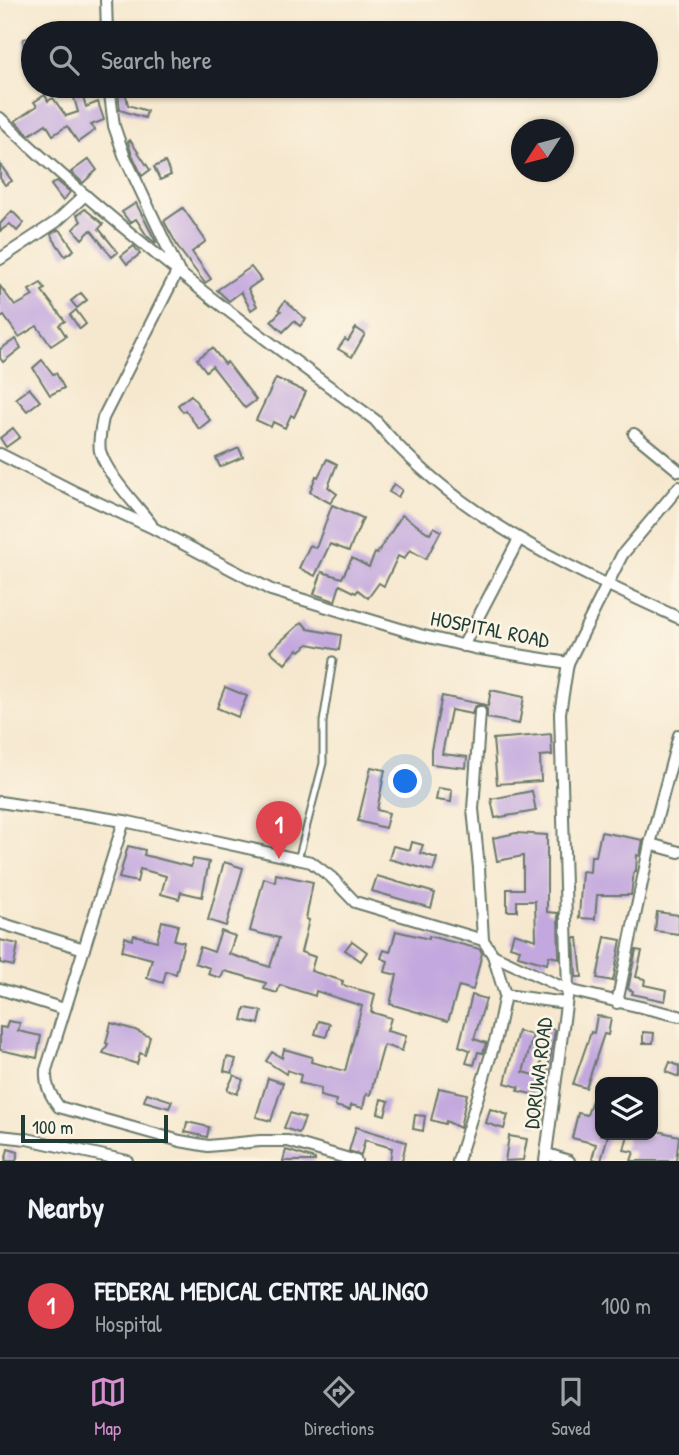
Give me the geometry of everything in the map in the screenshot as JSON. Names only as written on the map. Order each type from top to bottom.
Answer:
[{"type":"street","points":[[106,0],[107,21]]},
{"type":"street","points":[[110,98],[114,126],[124,155],[178,270]]},
{"type":"street","points":[[0,118],[85,195],[375,421],[419,469],[550,558],[679,618]]},
{"type":"street","points":[[0,259],[56,222],[85,195]]},
{"type":"street","points":[[153,528],[111,471],[100,450],[100,435],[103,418],[178,270]]},
{"type":"street","points":[[634,435],[678,467]]},
{"type":"street","name":"HOSPITAL ROAD","points":[[0,454],[153,528],[271,590],[463,646],[568,663],[560,713],[568,990]]},
{"type":"street","points":[[568,663],[622,555],[679,487]]},
{"type":"street","points":[[463,646],[519,539]]},
{"type":"street","points":[[458,1161],[496,1038],[505,995],[493,955],[483,940],[473,809],[480,712]]},
{"type":"street","points":[[617,1003],[650,844],[679,735]]},
{"type":"street","points":[[0,802],[124,821],[311,863],[355,902],[483,940]]},
{"type":"street","points":[[124,821],[46,1070],[45,1082],[59,1107],[180,1141],[208,1146],[260,1141],[288,1142],[356,1161]]},
{"type":"street","points":[[650,844],[679,852]]},
{"type":"street","points":[[0,923],[84,950]]},
{"type":"street","points":[[493,955],[568,990],[679,1016]]},
{"type":"street","points":[[0,989],[64,1009]]},
{"type":"street","name":"DORUWA ROAD","points":[[546,1157],[568,990]]},
{"type":"street","points":[[505,995],[566,1003]]},
{"type":"street","points":[[0,1136],[27,1139],[127,1161]]},
{"type":"street","points":[[546,1157],[569,1161]]},
{"type":"lane","points":[[298,860],[323,763],[323,722],[332,660]]},
{"type":"building","points":[[40,98],[46,98],[48,101],[53,98],[66,116],[78,112],[74,98],[83,98],[86,107],[98,102],[104,120],[91,125],[95,130],[78,142],[67,126],[53,135],[46,124],[29,135],[15,121],[37,106],[34,102]]},
{"type":"building","points":[[119,98],[127,98],[128,105],[147,111],[145,118],[120,110]]},
{"type":"building","points":[[130,140],[150,170],[142,176],[131,152],[128,142]]},
{"type":"building","points":[[89,159],[97,170],[83,183],[71,172]]},
{"type":"building","points":[[165,162],[171,175],[160,180],[154,167]]},
{"type":"building","points":[[0,164],[12,181],[5,185],[0,178]]},
{"type":"building","points":[[57,181],[70,192],[63,201],[51,185]]},
{"type":"building","points":[[136,203],[155,243],[136,219],[130,223],[122,212]]},
{"type":"building","points":[[183,208],[206,241],[192,252],[211,279],[205,283],[179,249],[164,221]]},
{"type":"building","points":[[85,209],[103,224],[99,229],[118,252],[112,257],[91,230],[82,239],[73,229],[81,221],[77,215]]},
{"type":"building","points":[[12,211],[24,223],[17,231],[10,224],[0,231],[0,224]]},
{"type":"building","points":[[58,230],[74,250],[65,256],[51,234]]},
{"type":"building","points":[[134,246],[140,254],[127,264],[121,256]]},
{"type":"building","points":[[251,267],[261,280],[248,289],[257,306],[251,310],[241,292],[229,301],[217,290]]},
{"type":"building","points":[[41,283],[45,289],[42,291],[65,321],[59,325],[66,336],[51,346],[37,326],[19,337],[4,316],[0,318],[0,286],[15,306],[33,296],[29,290]]},
{"type":"building","points":[[81,293],[87,300],[77,308],[71,301]]},
{"type":"building","points":[[285,301],[306,319],[300,326],[294,321],[283,332],[271,321],[281,311],[279,309]]},
{"type":"building","points":[[76,310],[86,324],[80,329],[70,315]]},
{"type":"building","points":[[356,328],[365,334],[352,357],[338,349],[345,339],[348,341]]},
{"type":"building","points":[[16,339],[21,348],[3,362],[0,349]]},
{"type":"building","points":[[212,348],[225,364],[227,362],[256,400],[245,408],[212,366],[206,371],[197,359]]},
{"type":"building","points":[[42,360],[53,374],[56,373],[64,388],[50,395],[33,368]]},
{"type":"building","points":[[276,378],[306,392],[294,417],[291,415],[285,428],[273,422],[271,427],[256,420]]},
{"type":"building","points":[[29,388],[40,401],[27,411],[16,398]]},
{"type":"building","points":[[191,395],[210,420],[199,429],[178,405]]},
{"type":"building","points":[[13,428],[20,437],[6,447],[0,438]]},
{"type":"building","points":[[239,448],[243,457],[220,467],[216,458]]},
{"type":"building","points":[[327,459],[337,464],[328,487],[337,494],[330,503],[310,492]]},
{"type":"building","points":[[394,484],[402,490],[398,497],[389,492]]},
{"type":"building","points":[[332,505],[363,518],[349,551],[330,544],[315,576],[299,568],[310,545],[316,548]]},
{"type":"building","points":[[402,515],[430,534],[434,527],[441,531],[426,559],[410,550],[404,559],[398,556],[384,586],[379,583],[368,598],[358,590],[356,593],[340,585],[335,601],[314,594],[322,572],[342,578],[352,558],[369,567],[375,553],[377,554]]},
{"type":"building","points":[[302,622],[308,629],[341,635],[339,650],[308,644],[300,651],[298,649],[285,664],[270,651]]},
{"type":"building","points":[[225,687],[247,696],[238,717],[217,708]]},
{"type":"building","points":[[491,690],[524,697],[519,724],[487,718],[487,709],[481,704],[488,706]]},
{"type":"building","points":[[442,696],[481,704],[474,707],[472,714],[451,710],[442,754],[467,757],[466,768],[431,764],[431,750]]},
{"type":"building","points":[[551,734],[552,755],[540,756],[541,781],[497,784],[493,739]]},
{"type":"building","points":[[371,767],[385,770],[377,810],[389,813],[385,828],[358,821]]},
{"type":"building","points":[[438,788],[452,790],[451,802],[436,800]]},
{"type":"building","points":[[532,791],[536,811],[495,818],[491,799]]},
{"type":"building","points":[[601,832],[643,840],[640,856],[637,855],[631,895],[597,895],[595,919],[579,918],[582,871],[590,872],[591,856],[596,856]]},
{"type":"building","points":[[516,833],[547,835],[547,912],[558,913],[559,958],[549,956],[547,964],[518,956],[520,949],[510,946],[514,933],[536,940],[535,901],[517,901],[517,911],[507,911],[507,889],[523,889],[523,856],[497,861],[493,838]]},
{"type":"building","points":[[412,842],[423,845],[420,853],[437,858],[433,871],[389,859],[393,846],[410,850]]},
{"type":"building","points":[[128,846],[145,850],[144,855],[191,867],[193,859],[209,862],[202,897],[181,892],[179,899],[161,894],[166,876],[140,869],[137,882],[119,878]]},
{"type":"building","points":[[224,862],[243,868],[226,926],[208,920]]},
{"type":"building","points":[[276,874],[313,882],[306,919],[309,920],[301,952],[315,957],[311,971],[343,981],[342,985],[375,994],[371,1012],[391,1018],[387,1031],[406,1036],[402,1051],[384,1045],[370,1095],[366,1094],[363,1108],[351,1105],[350,1110],[335,1106],[336,1100],[320,1096],[321,1088],[299,1083],[301,1075],[287,1070],[286,1074],[266,1061],[272,1052],[282,1058],[284,1049],[312,1057],[311,1062],[345,1071],[362,1006],[316,991],[315,996],[280,985],[277,993],[264,989],[266,983],[240,975],[224,971],[221,978],[208,974],[210,968],[195,963],[200,947],[214,952],[221,931],[235,936],[229,954],[270,967],[279,938],[250,931],[264,878],[275,882]]},
{"type":"building","points":[[377,876],[435,893],[431,908],[372,891]]},
{"type":"building","points":[[657,912],[679,915],[679,934],[655,931]]},
{"type":"building","points":[[162,921],[178,925],[174,940],[184,942],[176,974],[166,971],[163,983],[147,978],[152,959],[122,951],[125,937],[132,940],[134,935],[157,941]]},
{"type":"building","points":[[396,931],[480,949],[482,953],[473,990],[459,986],[448,1021],[390,1004],[397,975],[385,972],[388,961],[381,958],[384,950],[390,952]]},
{"type":"building","points":[[605,937],[621,940],[613,981],[597,978]]},
{"type":"building","points":[[574,938],[578,938],[582,977],[576,977]]},
{"type":"building","points":[[0,940],[18,944],[14,966],[0,963]]},
{"type":"building","points":[[352,941],[367,952],[361,961],[345,950]]},
{"type":"building","points":[[636,950],[642,951],[636,977],[645,979],[644,985],[667,990],[665,1001],[632,994],[633,991],[628,989]]},
{"type":"building","points":[[472,995],[486,999],[474,1039],[486,1043],[483,1053],[478,1052],[474,1065],[466,1063],[470,1050],[459,1046]]},
{"type":"building","points":[[245,1008],[262,1011],[259,1024],[242,1020]]},
{"type":"building","points":[[597,1016],[611,1018],[608,1035],[604,1034],[586,1088],[573,1084],[591,1032],[594,1033]]},
{"type":"building","points":[[8,1021],[20,1023],[18,1031],[41,1036],[37,1058],[0,1050],[0,1027],[6,1028]]},
{"type":"building","points":[[319,1021],[330,1024],[326,1037],[315,1034]]},
{"type":"building","points":[[111,1023],[150,1037],[145,1055],[140,1053],[137,1064],[103,1053],[108,1044],[106,1043]]},
{"type":"building","points":[[546,1028],[555,1030],[538,1126],[531,1125],[536,1095],[518,1091],[519,1087],[505,1083],[518,1031],[533,1035],[523,1072],[539,1076]]},
{"type":"building","points":[[643,1032],[654,1033],[653,1043],[643,1043]]},
{"type":"building","points":[[227,1057],[236,1059],[232,1073],[224,1071]]},
{"type":"building","points":[[670,1062],[679,1066],[679,1077],[666,1072]]},
{"type":"building","points":[[234,1075],[243,1080],[237,1094],[227,1090]]},
{"type":"building","points":[[268,1078],[283,1083],[271,1121],[256,1117]]},
{"type":"building","points":[[439,1088],[467,1094],[460,1128],[446,1121],[445,1124],[431,1120]]},
{"type":"building","points":[[595,1091],[595,1140],[607,1140],[601,1161],[592,1159],[596,1144],[572,1138],[578,1113],[587,1115]]},
{"type":"building","points":[[147,1093],[172,1101],[169,1108],[144,1101]]},
{"type":"building","points":[[381,1099],[389,1101],[385,1115],[378,1113]]},
{"type":"building","points":[[490,1109],[508,1115],[504,1129],[486,1123]]},
{"type":"building","points":[[290,1113],[305,1118],[299,1133],[284,1128]]},
{"type":"building","points":[[415,1115],[425,1116],[423,1131],[413,1129]]},
{"type":"building","points":[[187,1122],[209,1127],[207,1137],[185,1132]]},
{"type":"building","points":[[356,1127],[406,1142],[402,1161],[390,1161],[392,1148],[365,1140],[361,1155],[349,1151]]},
{"type":"building","points":[[658,1131],[679,1136],[676,1161],[631,1161],[634,1152],[624,1150],[627,1140],[658,1140]]},
{"type":"building","points":[[509,1136],[527,1139],[523,1160],[505,1161]]},
{"type":"building","points":[[8,1149],[18,1152],[16,1161],[5,1161]]},
{"type":"building","points":[[286,1150],[315,1159],[315,1161],[283,1161]]},
{"type":"place","name":"FEDERAL MEDICAL CENTRE JALINGO","points":[[279,859]]}]
